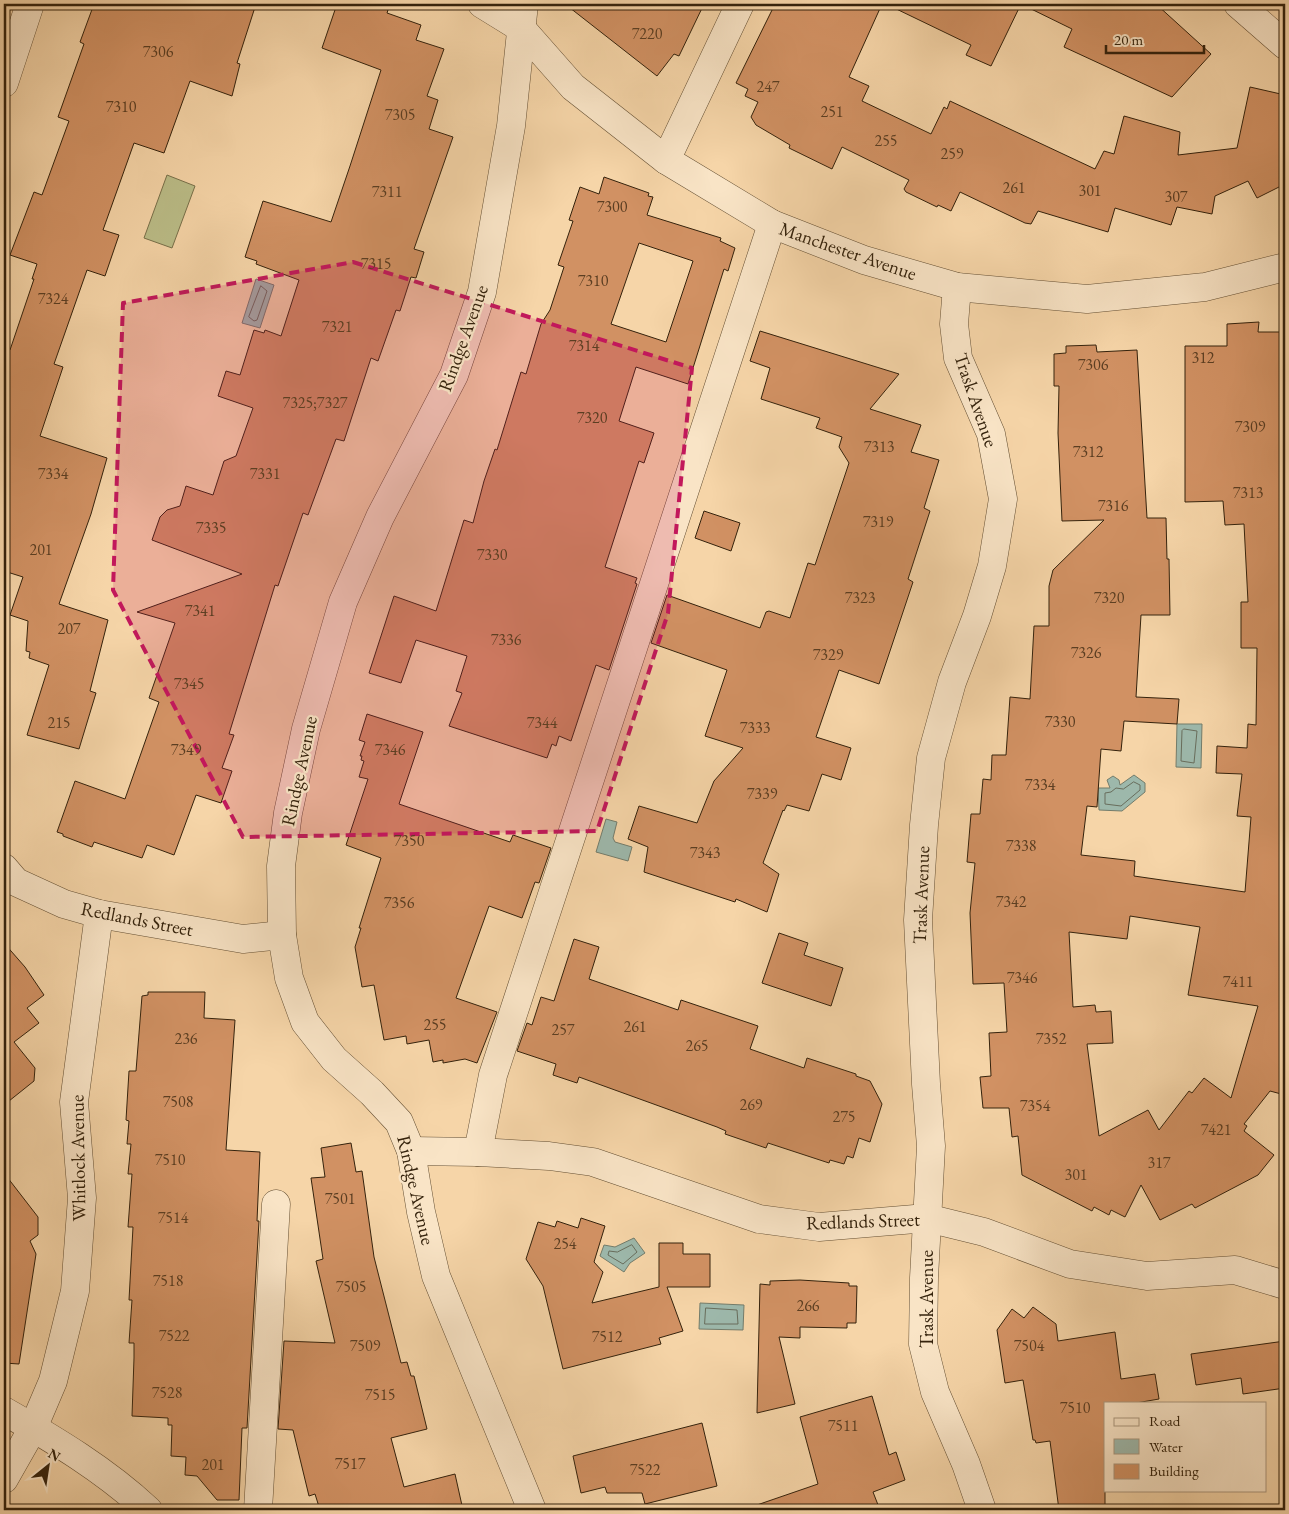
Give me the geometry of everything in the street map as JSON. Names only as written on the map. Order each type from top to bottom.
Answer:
[{"type":"street","points":[[4,83],[30,4]]},
{"type":"street","name":"Manchester Avenue","points":[[482,4],[522,16],[573,86],[666,160],[772,224],[864,260],[957,287],[1088,299],[1205,287],[1285,267]]},
{"type":"street","points":[[666,160],[740,4]]},
{"type":"street","points":[[1238,4],[1285,45]]},
{"type":"street","name":"Rindge Avenue","points":[[522,16],[511,126],[482,292],[454,375],[380,517],[343,602],[306,729],[288,813],[281,866],[282,934],[289,978],[305,1022],[334,1059],[372,1092],[399,1122],[411,1151],[421,1212],[436,1276],[532,1510]]},
{"type":"street","points":[[478,1152],[493,1075],[772,224]]},
{"type":"street","name":"Trask Avenue","points":[[957,287],[954,324],[958,358],[991,434],[1003,499],[992,566],[977,616],[952,682],[931,758],[925,816],[918,920],[931,1146],[924,1344],[935,1392],[966,1464],[982,1510]]},
{"type":"street","name":"Redlands Street","points":[[4,868],[16,882],[64,904],[99,914],[243,939],[282,934]]},
{"type":"street","name":"Whitlock Avenue","points":[[4,1479],[33,1428],[54,1375],[75,1291],[82,1198],[74,1102],[99,914]]},
{"type":"street","name":"Redlands Street","points":[[411,1151],[549,1156],[592,1162],[758,1219],[819,1227],[927,1218],[984,1232],[1070,1264],[1146,1276],[1235,1270],[1285,1285]]},
{"type":"street","points":[[258,1510],[276,1204]]},
{"type":"street","points":[[4,1412],[85,1460],[148,1510]]},
{"type":"highlighted area","points":[[353,262],[692,368],[668,613],[597,831],[243,837],[113,590],[123,303]]},
{"type":"green space","points":[[167,175],[195,186],[172,248],[144,238]]},
{"type":"water","points":[[256,279],[274,285],[260,328],[242,323]]},
{"type":"water","points":[[1177,724],[1202,724],[1201,768],[1176,767]]},
{"type":"water","points":[[1134,775],[1145,783],[1145,792],[1122,811],[1099,810],[1098,788],[1110,788],[1107,780],[1113,776],[1119,780],[1120,785]]},
{"type":"water","points":[[606,819],[617,822],[613,838],[615,842],[632,847],[628,861],[596,852]]},
{"type":"water","points":[[634,1238],[645,1253],[630,1263],[624,1272],[600,1256],[604,1245],[615,1247]]},
{"type":"water","points":[[700,1303],[744,1305],[743,1330],[699,1329]]},
{"type":"building","points":[[94,4],[256,4],[237,63],[240,64],[232,96],[190,81],[164,153],[134,143],[103,230],[119,235],[105,276],[87,270],[54,364],[63,367],[40,436],[107,458],[91,514],[59,604],[108,620],[90,691],[96,693],[79,749],[27,735],[49,665],[29,658],[30,652],[26,651],[28,621],[10,615],[23,577],[4,571],[4,348],[10,350],[34,279],[32,279],[37,264],[10,255],[34,192],[42,195],[69,121],[58,117],[84,44],[80,42]]},
{"type":"building","points":[[337,4],[370,4],[388,10],[387,13],[421,25],[416,40],[444,49],[427,96],[438,100],[429,129],[453,137],[414,249],[424,252],[416,278],[411,277],[400,311],[396,310],[378,361],[371,358],[344,441],[336,439],[308,515],[303,513],[278,586],[275,585],[229,734],[234,735],[222,768],[232,771],[221,803],[196,795],[174,855],[147,845],[142,858],[94,842],[92,847],[57,832],[75,781],[125,799],[159,702],[149,698],[175,623],[137,612],[242,574],[152,540],[160,517],[167,510],[180,506],[186,486],[213,495],[224,461],[236,456],[253,408],[218,396],[226,371],[240,375],[254,330],[264,333],[265,330],[281,336],[299,280],[256,264],[257,261],[245,257],[263,201],[331,222],[381,70],[322,48]]},
{"type":"building","points":[[565,4],[704,4],[679,56],[674,54],[657,76]]},
{"type":"building","points":[[775,4],[882,4],[849,77],[869,86],[862,101],[931,134],[944,107],[947,109],[950,101],[1095,169],[1104,151],[1114,154],[1124,116],[1180,132],[1178,155],[1237,148],[1250,87],[1285,95],[1285,184],[1257,198],[1248,181],[1215,196],[1212,214],[1177,207],[1171,225],[1115,208],[1108,232],[1038,211],[1031,224],[1025,223],[960,192],[951,211],[938,205],[937,207],[906,192],[904,189],[909,180],[842,147],[832,169],[789,148],[790,145],[756,125],[751,117],[758,102],[745,96],[748,89],[736,83]]},
{"type":"building","points":[[886,4],[1021,4],[991,66],[966,55],[971,45]]},
{"type":"building","points":[[1021,4],[1156,4],[1211,54],[1172,97],[1064,47],[1072,29]]},
{"type":"building","points":[[604,177],[649,193],[648,196],[653,197],[647,215],[721,238],[720,241],[735,248],[728,271],[724,269],[688,384],[636,367],[619,421],[654,433],[644,463],[639,461],[605,567],[637,578],[635,583],[637,584],[609,670],[596,665],[571,741],[559,736],[556,746],[552,744],[547,758],[449,726],[462,693],[456,691],[467,656],[416,640],[401,683],[369,673],[394,596],[436,611],[464,520],[473,523],[484,481],[495,449],[497,450],[521,372],[526,374],[541,324],[550,310],[564,267],[558,265],[573,221],[569,220],[580,187],[599,194]],"holes":[[[639,243],[693,261],[666,342],[611,324]]]},
{"type":"building","points":[[1259,322],[1258,332],[1285,332],[1285,1095],[1270,1091],[1244,1124],[1247,1126],[1244,1131],[1274,1155],[1258,1175],[1195,1208],[1192,1204],[1160,1220],[1141,1185],[1125,1217],[1111,1210],[1109,1215],[1094,1207],[1092,1211],[1022,1175],[1018,1136],[1012,1137],[1009,1108],[983,1108],[980,1077],[991,1076],[989,1033],[1007,1032],[1004,983],[973,984],[970,913],[975,863],[967,862],[971,814],[980,814],[983,779],[991,780],[992,755],[1006,755],[1010,697],[1030,699],[1034,626],[1049,626],[1049,586],[1053,570],[1104,520],[1062,521],[1058,433],[1059,386],[1054,386],[1054,354],[1066,353],[1066,346],[1096,345],[1097,352],[1137,350],[1147,518],[1166,518],[1170,615],[1141,615],[1136,697],[1179,699],[1177,724],[1124,721],[1121,751],[1101,749],[1097,807],[1087,806],[1081,855],[1135,861],[1134,876],[1245,892],[1251,817],[1237,816],[1242,774],[1216,773],[1217,746],[1247,748],[1248,724],[1256,725],[1257,648],[1241,648],[1241,602],[1248,602],[1244,524],[1225,525],[1223,501],[1185,502],[1185,346],[1227,346],[1227,324]],"holes":[[[1130,916],[1200,927],[1188,995],[1258,1006],[1231,1098],[1204,1078],[1192,1093],[1189,1091],[1159,1130],[1148,1110],[1099,1136],[1087,1044],[1113,1043],[1111,1011],[1096,1012],[1095,1005],[1073,1007],[1069,932],[1127,939]]]},
{"type":"building","points":[[760,331],[899,374],[870,409],[921,425],[911,452],[939,460],[924,508],[930,511],[908,579],[913,582],[879,684],[839,670],[816,737],[851,748],[841,780],[822,774],[809,811],[787,805],[783,810],[763,863],[779,874],[767,912],[736,899],[735,902],[644,872],[648,847],[628,839],[639,806],[697,823],[714,781],[743,748],[705,736],[727,670],[651,643],[667,595],[760,628],[766,612],[769,611],[790,618],[808,563],[815,565],[849,463],[839,447],[842,437],[816,428],[820,418],[761,399],[770,368],[750,361]]},
{"type":"building","points":[[704,511],[740,523],[731,551],[695,538]]},
{"type":"building","points":[[367,714],[423,732],[399,804],[510,842],[513,835],[551,848],[539,883],[535,882],[522,918],[489,906],[456,998],[497,1012],[477,1063],[465,1059],[443,1063],[443,1060],[433,1062],[429,1040],[407,1044],[406,1036],[384,1040],[374,985],[362,987],[355,947],[381,858],[346,845],[368,779],[359,777],[364,761],[361,760],[362,756],[360,756],[365,742],[359,740]]},
{"type":"building","points":[[779,933],[808,943],[804,955],[843,968],[831,1006],[762,983]]},
{"type":"building","points":[[574,939],[599,947],[589,979],[678,1010],[681,1000],[758,1026],[750,1049],[804,1068],[807,1058],[856,1074],[856,1076],[870,1081],[882,1104],[870,1142],[859,1138],[853,1158],[847,1156],[844,1164],[830,1160],[829,1163],[768,1143],[766,1148],[725,1134],[726,1131],[717,1127],[579,1077],[577,1083],[553,1075],[556,1064],[517,1051],[527,1023],[532,1025],[541,997],[554,1001]]},
{"type":"building","points":[[4,943],[25,967],[44,995],[27,1008],[39,1023],[14,1042],[35,1068],[34,1081],[4,1105]]},
{"type":"building","points":[[148,992],[205,992],[204,1018],[235,1020],[226,1150],[260,1152],[257,1221],[259,1221],[247,1428],[242,1428],[239,1500],[217,1500],[197,1476],[185,1475],[186,1457],[171,1456],[172,1425],[168,1425],[168,1418],[132,1416],[134,1343],[129,1343],[132,1300],[129,1300],[133,1227],[128,1227],[132,1174],[128,1174],[131,1144],[127,1144],[129,1121],[126,1120],[129,1071],[136,1071],[142,996],[148,995]]},
{"type":"building","points":[[351,1143],[356,1172],[362,1171],[374,1257],[401,1363],[407,1362],[411,1376],[414,1376],[427,1429],[391,1438],[404,1487],[455,1474],[463,1510],[320,1510],[315,1494],[309,1496],[293,1430],[278,1429],[284,1341],[335,1343],[316,1261],[323,1259],[311,1178],[325,1177],[321,1148]]},
{"type":"building","points":[[4,1173],[38,1217],[38,1235],[30,1241],[36,1254],[19,1364],[4,1363]]},
{"type":"building","points":[[581,1218],[605,1226],[594,1262],[603,1272],[592,1303],[659,1287],[659,1243],[683,1243],[683,1254],[710,1254],[710,1287],[667,1287],[683,1331],[659,1338],[661,1344],[563,1369],[543,1286],[526,1259],[538,1222],[555,1227],[557,1221],[578,1228]]},
{"type":"building","points":[[800,1280],[849,1283],[849,1286],[857,1286],[856,1323],[847,1323],[847,1328],[800,1327],[800,1338],[779,1337],[795,1404],[757,1413],[760,1284],[770,1285],[770,1281]]},
{"type":"building","points":[[1033,1307],[1056,1324],[1058,1341],[1115,1332],[1121,1379],[1155,1374],[1159,1399],[1142,1402],[1104,1402],[1105,1510],[1059,1510],[1050,1441],[1036,1443],[1033,1440],[1023,1380],[1005,1383],[997,1330],[1012,1309],[1024,1318]]},
{"type":"building","points":[[1285,1341],[1285,1388],[1243,1394],[1241,1378],[1196,1385],[1191,1354]]},
{"type":"building","points":[[872,1396],[889,1455],[896,1452],[905,1480],[873,1492],[880,1510],[755,1510],[754,1506],[818,1484],[800,1417]]},
{"type":"building","points":[[702,1423],[717,1486],[645,1504],[642,1493],[607,1493],[605,1487],[581,1493],[573,1456]]}]
